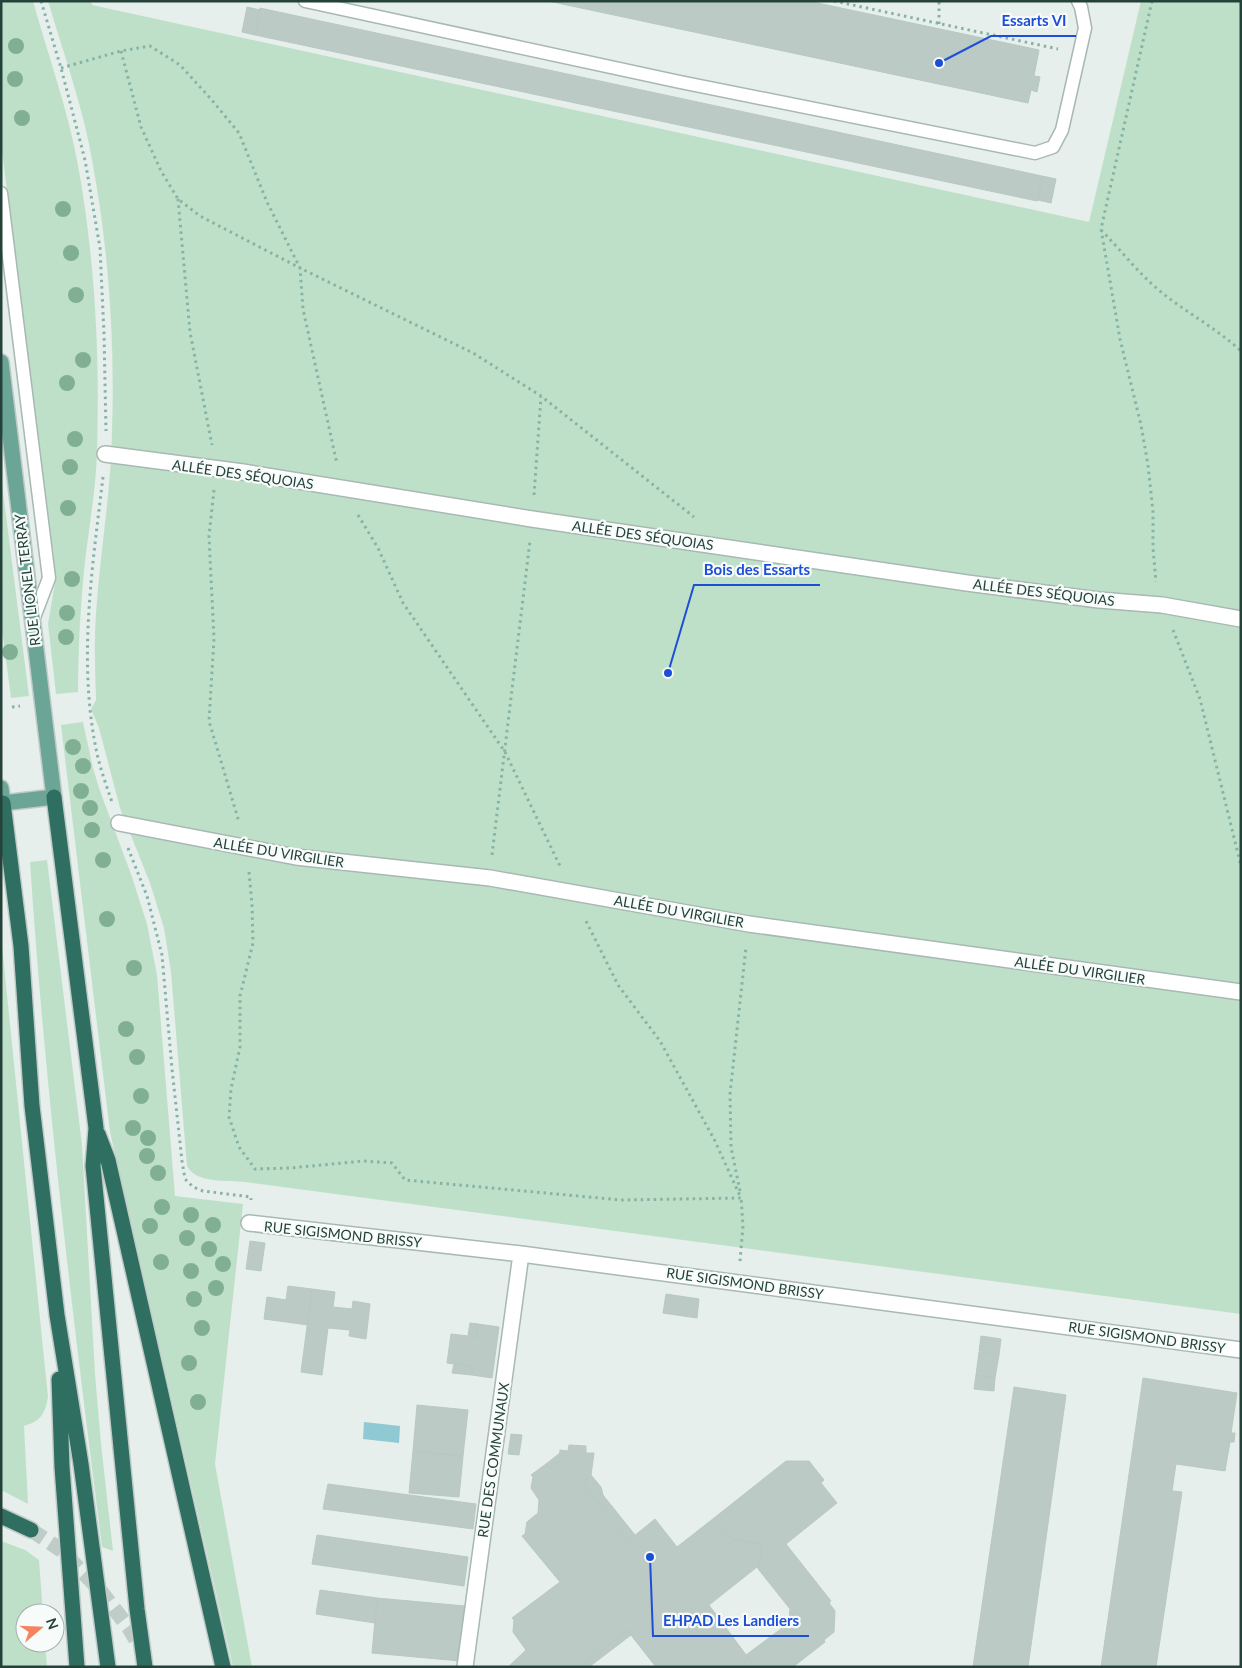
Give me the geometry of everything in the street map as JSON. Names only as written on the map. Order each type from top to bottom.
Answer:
[{"type":"highway","points":[[2,796],[21,946],[32,1106],[57,1315],[81,1464],[108,1667]]},
{"type":"highway","points":[[54,798],[96,1128],[93,1166],[137,1609],[145,1667]]},
{"type":"highway","points":[[96,1128],[108,1160],[223,1667]]},
{"type":"highway","points":[[57,1315],[62,1467],[77,1667]]},
{"type":"highway","points":[[1,1516],[31,1530]]},
{"type":"main road","name":"RUE LIONEL TERRAY","points":[[1,362],[54,798]]},
{"type":"main road","points":[[2,796],[54,798]]},
{"type":"street","name":"ALLÉE DES SÉQUOIAS","points":[[105,454],[243,472],[532,519],[967,583],[1099,600],[1162,605],[1241,619]]},
{"type":"street","name":"ALLÉE DU VIRGILIER","points":[[119,823],[296,858],[490,878],[749,924],[1241,992]]},
{"type":"street","name":"RUE SIGISMOND BRISSY","points":[[249,1223],[521,1254],[1241,1350]]},
{"type":"street","name":"RUE DES COMMUNAUX","points":[[465,1667],[521,1254]]},
{"type":"lane","points":[[306,1],[680,82],[1036,153],[1053,147],[1062,130],[1086,28],[1082,7],[1078,1]]},
{"type":"lane","points":[[1,193],[49,578],[32,623]]},
{"type":"path","points":[[41,1],[85,160],[100,248],[106,402],[105,454],[88,612],[89,697],[98,758],[119,823],[147,896],[162,955],[172,1069],[185,1179],[193,1187],[203,1191],[251,1197],[249,1223]]},
{"type":"path","points":[[834,1],[1061,50]]},
{"type":"path","points":[[939,1],[939,24]]},
{"type":"path","points":[[1152,1],[1101,230],[1120,339],[1141,425],[1148,465],[1153,512],[1156,581],[1162,605],[1181,647],[1200,699],[1241,866]]},
{"type":"path","points":[[61,68],[121,51],[150,46],[180,65],[212,99],[239,133],[267,202],[300,268],[303,310],[343,488],[378,548],[403,603],[505,752],[618,985],[660,1041],[714,1139],[741,1198]]},
{"type":"path","points":[[121,51],[141,126],[162,171],[178,198],[200,216],[472,353],[541,396],[695,518]]},
{"type":"path","points":[[1101,230],[1154,286],[1185,310],[1224,335],[1241,351]]},
{"type":"path","points":[[490,878],[532,519],[541,396]]},
{"type":"path","points":[[738,1282],[744,1226],[741,1198],[731,1147],[730,1094],[749,924]]},
{"type":"green space","points":[[1,1],[33,1],[74,144],[89,236],[97,344],[98,415],[95,481],[81,602],[78,692],[56,694],[48,624],[56,577],[1,143]]},
{"type":"green space","points":[[48,1],[91,1],[92,5],[1089,222],[1141,1],[1241,1],[1241,1314],[245,1182],[213,1180],[197,1176],[191,1172],[187,1166],[171,972],[164,928],[150,883],[120,808],[99,728],[91,709],[96,700],[96,613],[111,455],[113,365],[110,298],[99,198],[89,144],[79,103]]},
{"type":"green space","points":[[1,476],[29,696],[11,698],[1,621]]},
{"type":"green space","points":[[83,722],[100,791],[131,874],[147,924],[157,975],[175,1196],[243,1204],[215,1464],[252,1667],[233,1667],[110,1132],[61,725]]},
{"type":"green space","points":[[47,860],[82,1145],[95,1374],[113,1551],[102,1547],[70,1290],[52,1119],[30,862]]},
{"type":"green space","points":[[1,936],[48,1397],[41,1416],[34,1422],[24,1426],[28,1504],[1,1490]]},
{"type":"green space","points":[[1,1541],[25,1550],[39,1560],[42,1603],[15,1603],[15,1653],[46,1653],[47,1667],[1,1667]]},
{"type":"water","points":[[364,1422],[400,1426],[399,1443],[363,1439]]},
{"type":"building","points":[[548,1],[808,1],[1039,50],[1034,76],[1040,77],[1037,92],[1031,90],[1028,103]]},
{"type":"building","points":[[247,7],[260,10],[255,35],[242,32]]},
{"type":"building","points":[[260,8],[1042,176],[1038,200],[255,35]]},
{"type":"building","points":[[1042,176],[1056,179],[1051,203],[1038,200]]},
{"type":"building","points":[[250,1241],[265,1243],[261,1271],[246,1269]]},
{"type":"building","points":[[288,1286],[312,1289],[308,1325],[264,1319],[267,1297],[286,1300]]},
{"type":"building","points":[[312,1289],[335,1292],[333,1307],[352,1309],[353,1301],[370,1304],[366,1339],[349,1336],[350,1330],[328,1328],[322,1375],[301,1372]]},
{"type":"building","points":[[666,1294],[699,1299],[697,1318],[663,1313]]},
{"type":"building","points":[[470,1323],[478,1324],[477,1337],[468,1335]]},
{"type":"building","points":[[478,1324],[499,1327],[492,1378],[472,1375],[472,1366],[447,1363],[451,1334],[477,1337]]},
{"type":"building","points":[[981,1336],[1001,1339],[999,1355],[979,1351]]},
{"type":"building","points":[[979,1352],[999,1355],[995,1378],[976,1375]]},
{"type":"building","points":[[454,1364],[472,1366],[472,1375],[452,1373]]},
{"type":"building","points":[[976,1375],[995,1378],[994,1391],[974,1389]]},
{"type":"building","points":[[1143,1378],[1237,1393],[1231,1433],[1235,1433],[1234,1442],[1230,1442],[1225,1471],[1176,1464],[1172,1491],[1182,1492],[1156,1667],[1101,1667]]},
{"type":"building","points":[[1014,1387],[1066,1395],[1028,1667],[973,1667]]},
{"type":"building","points":[[417,1405],[468,1410],[463,1456],[413,1451]]},
{"type":"building","points":[[511,1434],[522,1435],[519,1455],[508,1454]]},
{"type":"building","points":[[569,1445],[586,1446],[586,1453],[594,1453],[591,1475],[585,1480],[587,1482],[584,1485],[628,1541],[655,1519],[677,1547],[714,1518],[731,1539],[762,1544],[759,1570],[757,1567],[709,1605],[755,1667],[656,1667],[627,1630],[580,1667],[508,1667],[526,1650],[513,1632],[514,1620],[512,1618],[560,1582],[522,1536],[525,1534],[527,1522],[538,1513],[539,1500],[531,1488],[533,1477],[531,1475],[546,1464],[550,1469],[559,1462],[560,1450],[568,1451]]},
{"type":"building","points":[[413,1451],[463,1456],[459,1497],[409,1493]]},
{"type":"building","points":[[560,1453],[559,1462],[550,1469],[546,1464]]},
{"type":"building","points":[[786,1461],[809,1461],[824,1480],[821,1483],[837,1503],[786,1544],[831,1601],[829,1603],[835,1611],[834,1632],[824,1640],[825,1642],[793,1667],[755,1667],[746,1655],[789,1623],[790,1609],[759,1570],[762,1544],[731,1539],[714,1518]]},
{"type":"building","points":[[591,1475],[601,1487],[603,1495],[635,1535],[628,1541],[584,1485],[587,1482],[585,1480]]},
{"type":"building","points":[[328,1484],[476,1504],[473,1529],[323,1509]]},
{"type":"building","points":[[317,1535],[468,1557],[464,1586],[312,1564]]},
{"type":"building","points":[[320,1590],[377,1598],[375,1623],[316,1614]]},
{"type":"building","points":[[377,1598],[465,1606],[460,1661],[372,1653]]},
{"type":"building","points":[[627,1630],[631,1635],[589,1667],[580,1667]]},
{"type":"tunnel","points":[[31,1530],[61,1550],[99,1589],[129,1628],[143,1652]]},
{"type":"place","name":"Essarts VI","points":[[939,63]]},
{"type":"place","name":"Bois des Essarts","points":[[668,673]]},
{"type":"place","name":"EHPAD Les Landiers","points":[[650,1557]]}]
